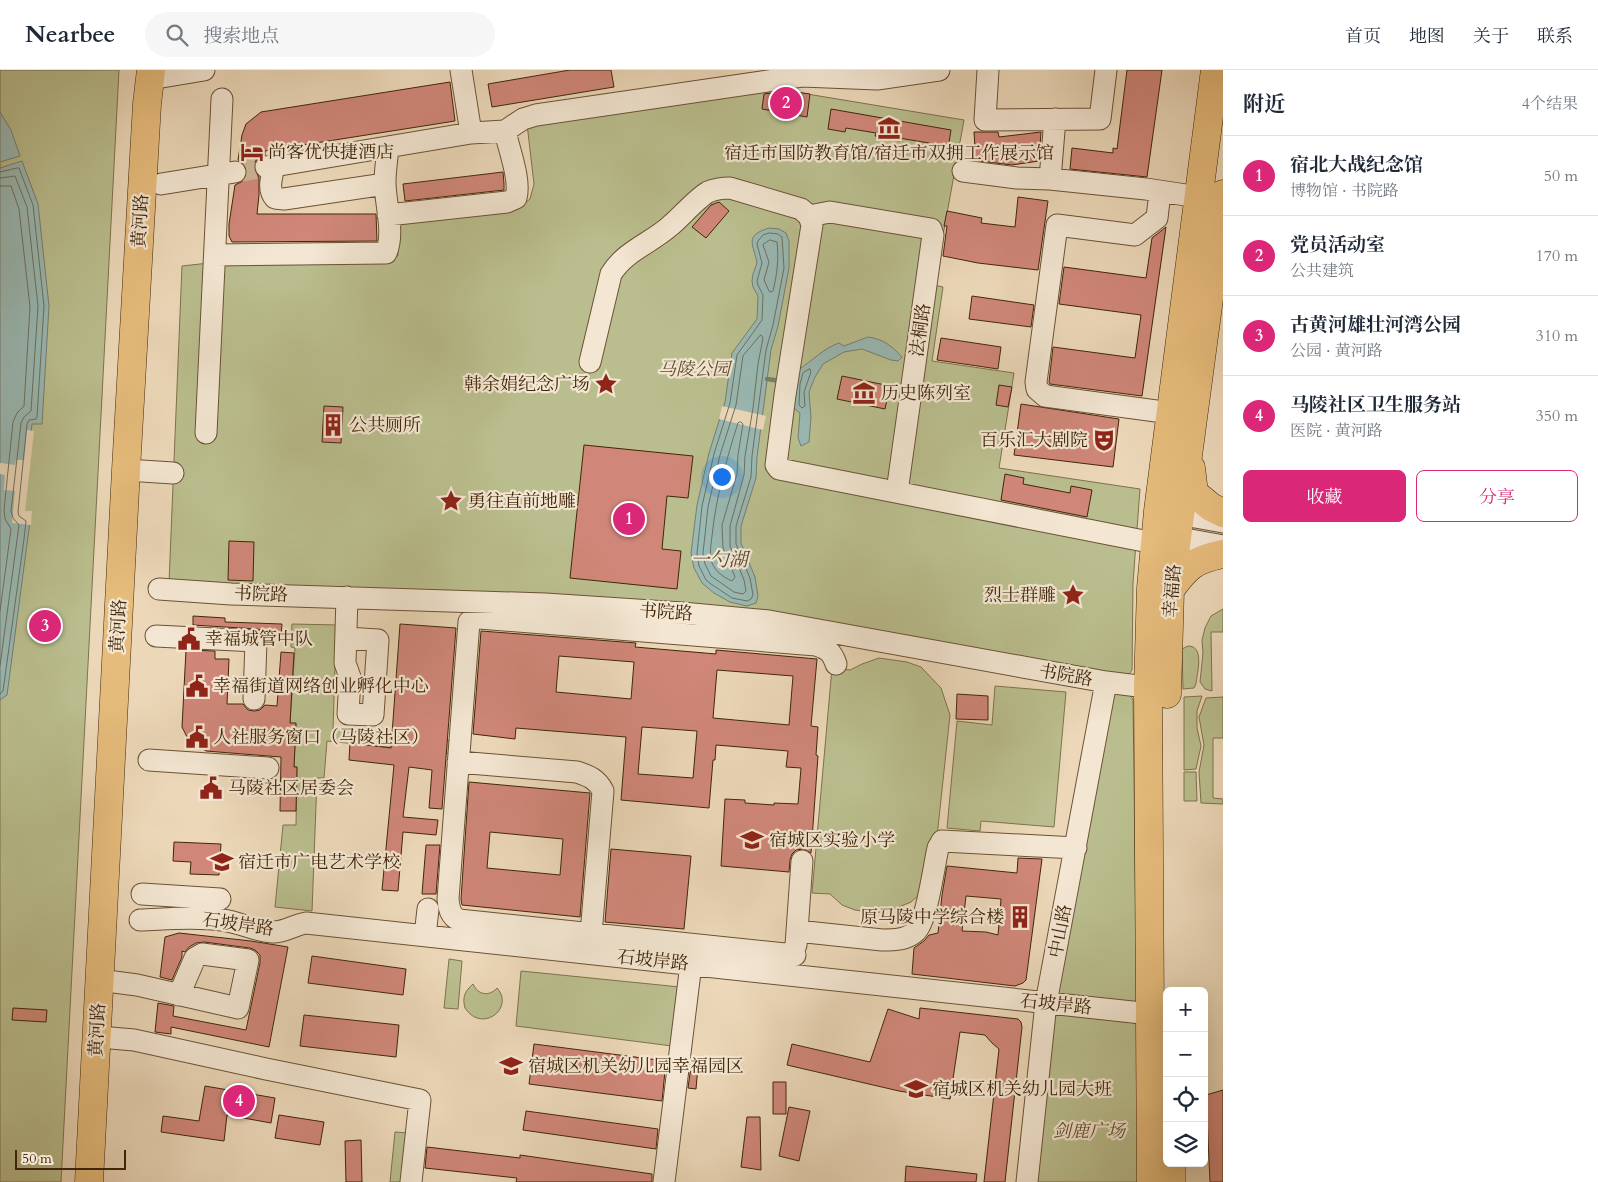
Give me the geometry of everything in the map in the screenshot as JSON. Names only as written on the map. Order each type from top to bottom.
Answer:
[{"type":"main road","name":"幸福路","points":[[1169,987],[1158,689],[1150,588],[1165,528],[1189,450],[1216,306],[1214,198],[1215,70]]},
{"type":"main road","name":"黄河路","points":[[134,471],[161,184],[158,74]]},
{"type":"main road","name":"黄河路","points":[[89,1182],[106,981],[134,471],[147,104],[158,74]]},
{"type":"main road","name":"幸福路","points":[[1151,1182],[1159,1018],[1158,689],[1170,590],[1165,528],[1170,413],[1214,198]]},
{"type":"main road","points":[[1189,450],[1194,493],[1211,507],[1223,513]]},
{"type":"main road","points":[[1170,590],[1190,566],[1208,557],[1223,554]]},
{"type":"main road","name":"黄河路","points":[[106,981],[112,1038],[106,1182]]},
{"type":"main road","points":[[1171,1167],[1171,1182]]},
{"type":"street","points":[[158,74],[204,70]]},
{"type":"street","points":[[461,70],[471,133]]},
{"type":"street","points":[[385,184],[284,199],[275,198],[270,188],[270,166],[471,133],[505,131],[523,119],[536,115],[792,74],[876,79],[939,70]]},
{"type":"street","points":[[988,70],[985,120],[1100,119],[1106,70]]},
{"type":"street","points":[[206,433],[215,255],[227,173],[222,100]]},
{"type":"street","points":[[1050,178],[1055,119]]},
{"type":"street","points":[[388,215],[507,202],[516,198],[517,180],[505,131]]},
{"type":"street","points":[[215,255],[386,253],[389,242],[385,184],[388,147]]},
{"type":"street","points":[[963,171],[1017,178],[1050,178],[1214,198]]},
{"type":"street","points":[[161,184],[227,173]]},
{"type":"street","points":[[590,362],[611,274],[616,265],[669,227],[706,193],[718,188],[730,188],[800,209],[809,216],[812,225],[785,395],[776,465],[780,469],[896,492],[1165,528],[1223,546]]},
{"type":"street","points":[[1160,192],[1157,218],[1135,235],[1057,225],[1036,382],[1037,389],[1045,396],[1170,413]]},
{"type":"street","name":"法桐路","points":[[809,216],[830,212],[931,228],[933,235],[896,492]]},
{"type":"street","points":[[134,471],[174,473]]},
{"type":"street","points":[[1165,528],[1223,522]]},
{"type":"street","name":"书院路","points":[[159,589],[231,594],[511,602],[682,613],[769,621],[1106,682],[1158,689]]},
{"type":"street","points":[[346,638],[347,596]]},
{"type":"street","points":[[680,634],[682,613]]},
{"type":"street","points":[[802,861],[794,965],[591,934],[459,920],[453,917],[448,899],[469,622],[479,618],[816,645],[827,648],[833,654],[836,664]]},
{"type":"street","points":[[156,636],[256,641],[254,699]]},
{"type":"street","name":"中山路","points":[[1026,1182],[1046,1003],[1106,682]]},
{"type":"street","points":[[149,760],[268,768]]},
{"type":"street","points":[[458,762],[577,772],[590,776],[599,783],[603,791],[591,934]]},
{"type":"street","points":[[797,931],[882,940],[894,940],[909,936],[916,931],[923,918],[938,848],[942,841],[1076,848]]},
{"type":"street","points":[[142,894],[220,899]]},
{"type":"street","points":[[425,936],[428,908]]},
{"type":"street","name":"石坡岸路","points":[[140,920],[212,918],[272,932],[306,923],[692,964],[794,965],[1159,1018]]},
{"type":"street","points":[[664,1182],[692,964]]},
{"type":"street","points":[[106,981],[179,994]]},
{"type":"street","points":[[112,1038],[134,1040],[420,1100],[411,1182]]},
{"type":"green space","points":[[0,70],[119,70],[61,1182],[0,1182]]},
{"type":"green space","name":"马陵公园","points":[[765,87],[964,120],[934,285],[943,287],[932,361],[1014,373],[999,468],[1140,489],[1133,583],[1132,670],[1126,678],[794,620],[169,583],[182,266],[236,260],[398,256],[397,219],[522,205],[530,199],[534,184],[527,124]]},
{"type":"green space","points":[[1223,609],[1223,632],[1211,632],[1212,691],[1205,689],[1200,682],[1203,653],[1202,640],[1211,616]]},
{"type":"green space","points":[[292,624],[340,625],[336,638],[333,729],[454,741],[453,754],[327,741],[324,778],[317,778],[312,911],[275,907],[283,825],[296,825],[297,767],[294,767],[296,724],[290,723],[295,648],[291,647]]},
{"type":"green space","points":[[1188,646],[1197,650],[1199,661],[1194,688],[1183,689],[1182,649]]},
{"type":"green space","points":[[879,658],[907,662],[921,667],[941,688],[950,715],[933,874],[928,887],[911,902],[894,909],[875,913],[855,910],[842,905],[830,894],[812,893],[832,668],[850,670]]},
{"type":"green space","points":[[995,686],[1066,692],[1054,827],[981,821],[980,831],[947,828],[957,721],[992,725]]},
{"type":"green space","name":"剑鹿广场","points":[[1111,691],[1127,693],[1133,699],[1139,1182],[1033,1182],[1052,1015]]},
{"type":"green space","points":[[1202,696],[1197,711],[1197,728],[1201,746],[1196,769],[1184,770],[1184,697]]},
{"type":"green space","points":[[1223,697],[1223,738],[1213,738],[1213,798],[1223,799],[1223,804],[1201,803],[1199,772],[1204,745],[1199,717],[1206,698]]},
{"type":"green space","points":[[1184,772],[1196,772],[1197,801],[1184,801]]},
{"type":"green space","points":[[449,959],[462,961],[458,1009],[444,1008]]},
{"type":"green space","points":[[521,971],[680,987],[672,1046],[516,1026]]},
{"type":"green space","points":[[473,984],[478,991],[484,994],[491,993],[497,988],[502,1003],[494,1015],[480,1019],[472,1015],[465,1008],[465,994]]},
{"type":"green space","points":[[395,1132],[409,1133],[404,1182],[390,1182]]},
{"type":"water","points":[[0,112],[11,130],[20,156],[0,162]]},
{"type":"water","points":[[22,161],[38,204],[49,306],[42,424],[32,424],[23,513],[31,514],[7,695],[0,700],[0,168]]},
{"type":"water","name":"一勺湖","points":[[769,228],[779,229],[786,233],[789,241],[789,268],[778,326],[771,350],[756,478],[741,526],[741,543],[755,577],[758,596],[756,603],[747,606],[730,602],[714,593],[702,583],[694,568],[691,553],[697,505],[709,453],[725,402],[732,353],[757,319],[758,296],[752,281],[757,263],[752,242],[756,234]]},
{"type":"water","points":[[868,337],[878,339],[887,344],[902,357],[898,361],[891,360],[862,349],[844,352],[823,364],[809,392],[811,418],[809,442],[801,446],[798,438],[800,413],[794,408],[798,370],[834,345],[839,343],[844,346]]},
{"type":"pier","points":[[722,406],[766,416],[763,430],[719,419]]},
{"type":"pier","points":[[27,430],[34,431],[25,511],[32,511],[31,525],[12,523],[15,491],[4,490],[5,475],[0,474],[0,463],[15,465],[16,460],[24,460]]},
{"type":"building","points":[[570,70],[611,70],[614,87],[492,107],[488,84]]},
{"type":"building","points":[[1127,70],[1162,70],[1147,177],[1070,169],[1072,148],[1113,153],[1113,148],[1117,149]]},
{"type":"building","points":[[450,82],[455,121],[265,151],[265,155],[259,157],[255,162],[254,169],[259,177],[257,214],[376,214],[377,241],[232,242],[229,236],[229,224],[235,185],[243,181],[247,176],[244,164],[238,160],[242,135],[246,124],[261,112]]},
{"type":"building","points":[[789,91],[810,94],[807,117],[762,109],[764,94]]},
{"type":"building","points":[[831,109],[951,130],[948,149],[929,146],[929,143],[899,138],[899,141],[875,136],[876,133],[846,128],[845,132],[828,129]]},
{"type":"building","points":[[974,132],[998,132],[999,137],[1041,132],[1039,161],[1012,165],[972,160],[970,148],[975,147]]},
{"type":"building","points":[[503,172],[504,190],[405,201],[403,184]]},
{"type":"building","points":[[1018,197],[1048,201],[1038,270],[978,263],[943,256],[947,226],[944,226],[947,211],[982,218],[981,223],[1015,227]]},
{"type":"building","points":[[719,202],[729,211],[706,238],[692,227],[711,205]]},
{"type":"building","points":[[1166,227],[1142,396],[1050,384],[1053,347],[1135,358],[1141,315],[1059,304],[1064,267],[1146,278],[1152,238]]},
{"type":"building","points":[[972,296],[1034,305],[1031,327],[969,319]]},
{"type":"building","points":[[941,338],[1001,347],[998,369],[937,360]]},
{"type":"building","points":[[842,376],[890,386],[885,409],[837,399]]},
{"type":"building","points":[[999,385],[1012,387],[1008,407],[996,405]]},
{"type":"building","points":[[1021,404],[1119,419],[1113,467],[1014,455]]},
{"type":"building","name":"公共厕所","points":[[324,406],[343,407],[341,443],[322,442]]},
{"type":"building","points":[[584,445],[693,456],[688,498],[667,496],[662,549],[681,551],[677,589],[570,578]]},
{"type":"building","points":[[1005,474],[1024,478],[1023,484],[1070,493],[1071,486],[1092,490],[1087,517],[1001,500]]},
{"type":"building","points":[[229,541],[254,542],[253,581],[228,580]]},
{"type":"building","points":[[193,616],[225,618],[225,622],[282,624],[281,636],[267,636],[263,631],[257,629],[193,625]]},
{"type":"building","points":[[400,624],[456,628],[442,809],[429,808],[432,770],[409,767],[403,817],[438,820],[436,835],[403,832],[398,891],[382,890],[394,765],[349,760],[350,743],[391,748]]},
{"type":"building","points":[[481,631],[636,643],[635,647],[716,654],[716,650],[817,659],[811,726],[818,727],[816,755],[818,756],[811,853],[803,849],[796,850],[790,860],[789,872],[721,866],[725,799],[745,800],[745,803],[774,805],[774,803],[798,804],[801,768],[786,767],[788,751],[716,745],[709,808],[621,800],[626,737],[516,728],[515,739],[473,734]],"holes":[[[559,656],[634,662],[631,699],[556,692]],[[717,670],[793,676],[789,725],[713,718]],[[642,727],[697,731],[693,778],[638,774]]]},
{"type":"building","points":[[186,650],[215,651],[215,659],[229,659],[227,704],[243,704],[248,710],[254,711],[260,710],[265,705],[277,706],[281,652],[294,653],[290,723],[296,723],[294,767],[297,767],[296,811],[280,811],[281,757],[206,751],[187,737],[182,727]]},
{"type":"building","points":[[957,694],[988,696],[988,720],[956,719]]},
{"type":"building","points":[[469,782],[590,793],[580,917],[462,905]],"holes":[[[490,832],[563,839],[560,875],[487,868]]]},
{"type":"building","points":[[174,842],[221,844],[219,875],[190,874],[191,862],[173,861]]},
{"type":"building","points":[[426,845],[440,845],[436,894],[422,894]]},
{"type":"building","points":[[611,849],[691,856],[684,929],[605,922]]},
{"type":"building","name":"原马陵中学综合楼","points":[[1018,858],[1042,859],[1026,980],[1023,983],[1015,986],[912,974],[914,948],[929,935],[938,933],[947,866],[1017,873]],"holes":[[[966,896],[1001,899],[998,935],[986,932],[962,931]]]},
{"type":"building","points":[[179,933],[288,947],[269,1047],[171,1027],[171,1034],[155,1032],[158,1003],[174,1006],[173,1016],[246,1030],[260,955],[250,948],[204,942],[196,943],[185,952],[182,951],[182,957],[172,980],[160,977],[165,937]]},
{"type":"building","points":[[312,956],[406,969],[403,995],[308,983]]},
{"type":"building","points":[[13,1008],[47,1010],[46,1022],[12,1020]]},
{"type":"building","points":[[920,1008],[1018,1019],[1021,1022],[1005,1182],[984,1182],[999,1049],[985,1035],[960,1032],[950,1099],[899,1091],[787,1065],[792,1044],[870,1062],[888,1009],[919,1019]]},
{"type":"building","points":[[304,1015],[399,1025],[396,1057],[300,1046]]},
{"type":"building","points":[[534,1044],[666,1061],[662,1101],[529,1084]]},
{"type":"building","points":[[691,1066],[698,1067],[696,1089],[688,1088]]},
{"type":"building","points":[[773,1082],[786,1082],[786,1114],[773,1114]]},
{"type":"building","points":[[205,1086],[275,1098],[271,1123],[227,1115],[224,1141],[161,1132],[163,1116],[199,1121]]},
{"type":"building","points":[[1223,1090],[1223,1182],[1210,1182],[1208,1094]]},
{"type":"building","points":[[789,1107],[810,1111],[799,1161],[779,1156]]},
{"type":"building","points":[[526,1111],[658,1129],[656,1149],[523,1130]]},
{"type":"building","points":[[279,1115],[324,1122],[320,1145],[275,1138]]},
{"type":"building","points":[[747,1117],[760,1117],[761,1170],[741,1167]]},
{"type":"building","points":[[361,1140],[362,1182],[346,1182],[345,1141]]},
{"type":"building","points":[[427,1147],[520,1158],[520,1155],[652,1174],[652,1182],[516,1182],[517,1178],[425,1168]]},
{"type":"building","points":[[906,1166],[977,1174],[976,1182],[905,1182]]},
{"type":"waterway","points":[[767,379],[781,381]]},
{"type":"tunnel","points":[[235,172],[266,167]]},
{"type":"place","name":"党员活动室","points":[[786,103]]},
{"type":"place","name":"宿迁市国防教育馆/宿迁市双拥工作展示馆","points":[[889,128]]},
{"type":"place","name":"尚客优快捷酒店","points":[[252,152]]},
{"type":"place","name":"韩余娟纪念广场","points":[[606,384]]},
{"type":"place","name":"历史陈列室","points":[[864,393]]},
{"type":"place","name":"公共厕所","points":[[333,425]]},
{"type":"place","name":"百乐汇大剧院","points":[[1104,440]]},
{"type":"place","name":"勇往直前地雕","points":[[451,501]]},
{"type":"place","name":"宿北大战纪念馆","points":[[629,519]]},
{"type":"place","name":"烈士群雕","points":[[1073,595]]},
{"type":"place","name":"古黄河雄壮河湾公园","points":[[45,626]]},
{"type":"place","name":"幸福城管中队","points":[[189,639]]},
{"type":"place","name":"幸福街道网络创业孵化中心","points":[[197,686]]},
{"type":"place","name":"人社服务窗口（马陵社区）","points":[[197,737]]},
{"type":"place","name":"马陵社区居委会","points":[[211,788]]},
{"type":"place","name":"宿城区实验小学","points":[[752,840]]},
{"type":"place","name":"宿迁市广电艺术学校","points":[[222,862]]},
{"type":"place","name":"原马陵中学综合楼","points":[[1020,917]]},
{"type":"place","name":"宿城区机关幼儿园幸福园区","points":[[511,1066]]},
{"type":"place","name":"宿城区机关幼儿园大班","points":[[916,1089]]},
{"type":"place","name":"马陵社区卫生服务站","points":[[239,1101]]}]
